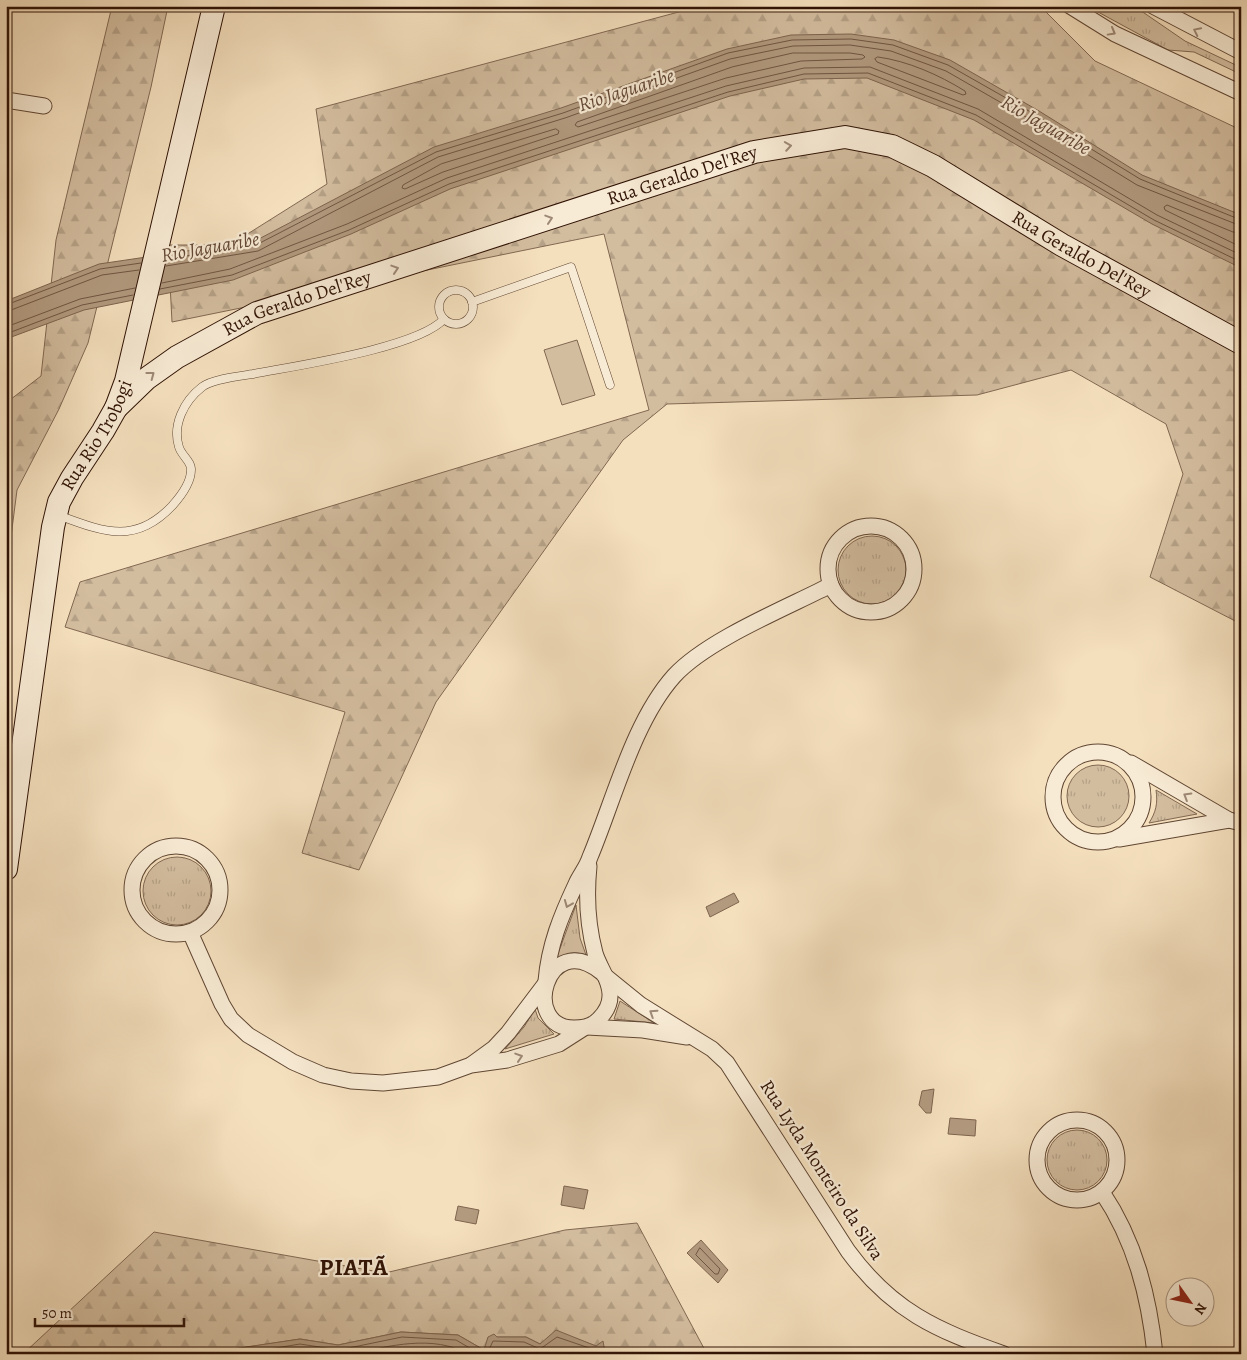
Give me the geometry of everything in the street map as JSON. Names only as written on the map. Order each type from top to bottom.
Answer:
[{"type":"main road","name":"Rua Rio Trobogi","points":[[6,869],[56,514],[59,502],[72,478],[116,408],[126,381],[214,6]]},
{"type":"main road","name":"Rua Geraldo Del'Rey","points":[[116,408],[146,379],[177,356],[258,313],[754,152],[845,137],[892,146],[933,166],[1062,245],[1241,344]]},
{"type":"street","points":[[1070,6],[1115,34],[1239,89]]},
{"type":"street","points":[[1153,6],[1241,52]]},
{"type":"street","points":[[6,100],[44,106]]},
{"type":"street","points":[[873,525],[893,531],[908,546],[914,559],[915,573],[911,587],[903,599],[884,610],[863,612],[850,607],[839,598],[831,585],[828,571],[832,550],[846,534],[859,527],[873,525]]},
{"type":"street","points":[[585,1027],[572,1028],[561,1025],[551,1017],[545,1007],[543,996],[551,946],[576,882],[589,860],[639,732],[653,704],[675,676],[699,656],[726,639],[831,585]]},
{"type":"street","points":[[1097,751],[1111,753],[1235,822],[1092,842],[1072,835],[1061,825],[1055,812],[1052,798],[1054,784],[1060,770],[1070,760],[1083,754],[1097,751]]},
{"type":"street","points":[[1113,840],[1127,832],[1138,819],[1143,803],[1142,786],[1136,771],[1124,759]]},
{"type":"street","points":[[179,846],[196,850],[210,861],[218,876],[220,893],[216,910],[205,924],[190,932],[173,934],[156,930],[142,919],[134,904],[132,887],[136,870],[147,857],[162,848],[179,846]]},
{"type":"street","points":[[190,932],[222,1004],[231,1019],[248,1035],[293,1062],[323,1075],[352,1081],[383,1083],[438,1076],[471,1065],[507,1060],[559,1044],[596,1022],[608,1005],[609,984],[595,954],[586,907],[589,860]]},
{"type":"street","points":[[471,1065],[494,1048],[508,1033],[553,972],[572,962],[593,965],[603,974]]},
{"type":"street","name":"Rua Lyda Monteiro da Silva","points":[[603,974],[641,1005],[712,1049],[727,1063],[867,1276],[889,1297],[916,1316],[942,1330],[1004,1354]]},
{"type":"street","name":"Rua Lyda Monteiro da Silva","points":[[585,1027],[643,1030],[694,1039]]},
{"type":"street","points":[[1075,1119],[1092,1122],[1106,1131],[1115,1146],[1118,1163],[1113,1179],[1102,1192],[1086,1200],[1070,1200],[1054,1194],[1042,1182],[1036,1166],[1037,1149],[1045,1133],[1059,1123],[1075,1119]]},
{"type":"street","points":[[1102,1192],[1117,1215],[1139,1269],[1147,1297],[1155,1354]]},
{"type":"lane","points":[[472,302],[572,268],[610,384]]},
{"type":"lane","points":[[457,290],[469,296],[472,302],[472,315],[462,324],[449,323],[444,319],[439,306],[445,294],[457,290]]},
{"type":"lane","points":[[56,514],[86,525],[117,532],[132,532],[158,520],[175,502],[190,478],[192,467],[179,447],[177,427],[183,408],[202,386],[225,379],[351,356],[420,334],[437,326],[444,319]]},
{"type":"green space","points":[[112,6],[168,6],[151,87],[88,343],[59,409],[17,490],[6,576],[6,403],[41,376],[56,240]]},
{"type":"green space","points":[[701,6],[1040,6],[1095,61],[1241,130],[1241,624],[1150,577],[1183,474],[1166,424],[1071,370],[977,395],[667,404],[623,440],[436,702],[359,870],[302,853],[345,712],[65,627],[80,582],[649,410],[604,234],[172,322],[168,245],[230,245],[327,184],[316,109]]},
{"type":"green space","points":[[1087,6],[1134,6],[1185,41],[1240,67],[1236,72],[1194,52],[1168,50]]},
{"type":"green space","points":[[577,340],[595,395],[562,405],[544,350]]},
{"type":"green space","points":[[872,536],[885,539],[896,546],[903,557],[906,570],[903,583],[896,594],[885,601],[872,604],[859,601],[848,594],[841,583],[838,570],[841,557],[848,546],[859,539]]},
{"type":"green space","points":[[1098,765],[1115,770],[1120,774],[1124,779],[1129,796],[1124,813],[1120,818],[1115,822],[1098,827],[1081,822],[1076,818],[1072,813],[1067,796],[1072,779],[1076,774],[1081,770]]},
{"type":"green space","points":[[1156,790],[1197,814],[1149,823],[1156,807]]},
{"type":"green space","points":[[177,857],[190,860],[201,867],[208,878],[211,891],[208,904],[201,915],[190,922],[177,925],[164,922],[153,915],[146,904],[143,891],[146,878],[153,867],[164,860]]},
{"type":"green space","points":[[576,905],[580,938],[586,955],[571,953],[556,959]]},
{"type":"green space","points":[[620,1001],[654,1023],[614,1019]]},
{"type":"green space","points":[[535,1009],[538,1018],[554,1034],[505,1049],[524,1027]]},
{"type":"green space","points":[[1071,1130],[1083,1130],[1099,1138],[1105,1148],[1107,1160],[1105,1172],[1099,1182],[1083,1190],[1071,1190],[1055,1182],[1047,1166],[1047,1154],[1055,1138]]},
{"type":"green space","points":[[637,1223],[707,1354],[608,1354],[596,1346],[577,1339],[540,1344],[526,1337],[497,1337],[484,1350],[458,1335],[401,1332],[338,1345],[300,1339],[228,1350],[251,1354],[23,1354],[154,1232],[385,1273],[565,1230]]},
{"type":"water","name":"Rio Jaguaribe","points":[[851,34],[894,40],[950,60],[1039,111],[1142,175],[1241,215],[1241,268],[1152,224],[974,120],[867,78],[804,79],[730,96],[450,189],[351,234],[233,280],[84,310],[6,339],[6,301],[99,264],[255,241],[434,147],[561,108],[727,49],[791,35]]},
{"type":"water","points":[[734,893],[739,902],[710,917],[706,907]]},
{"type":"water","points":[[934,1089],[931,1113],[926,1113],[919,1105],[922,1091]]},
{"type":"water","points":[[950,1118],[976,1120],[975,1136],[948,1134]]},
{"type":"water","points":[[564,1186],[588,1190],[584,1209],[561,1205]]},
{"type":"water","points":[[458,1206],[479,1210],[476,1224],[455,1220]]},
{"type":"water","points":[[701,1240],[728,1270],[718,1283],[687,1253]]},
{"type":"water","points":[[556,1330],[596,1346],[603,1341],[605,1352],[608,1354],[251,1354],[226,1350],[300,1339],[338,1345],[401,1332],[458,1335],[484,1350],[488,1337],[494,1334],[497,1337],[526,1337],[540,1344]]},
{"type":"district","name":"PIATÃ","points":[[354,1267]]}]
